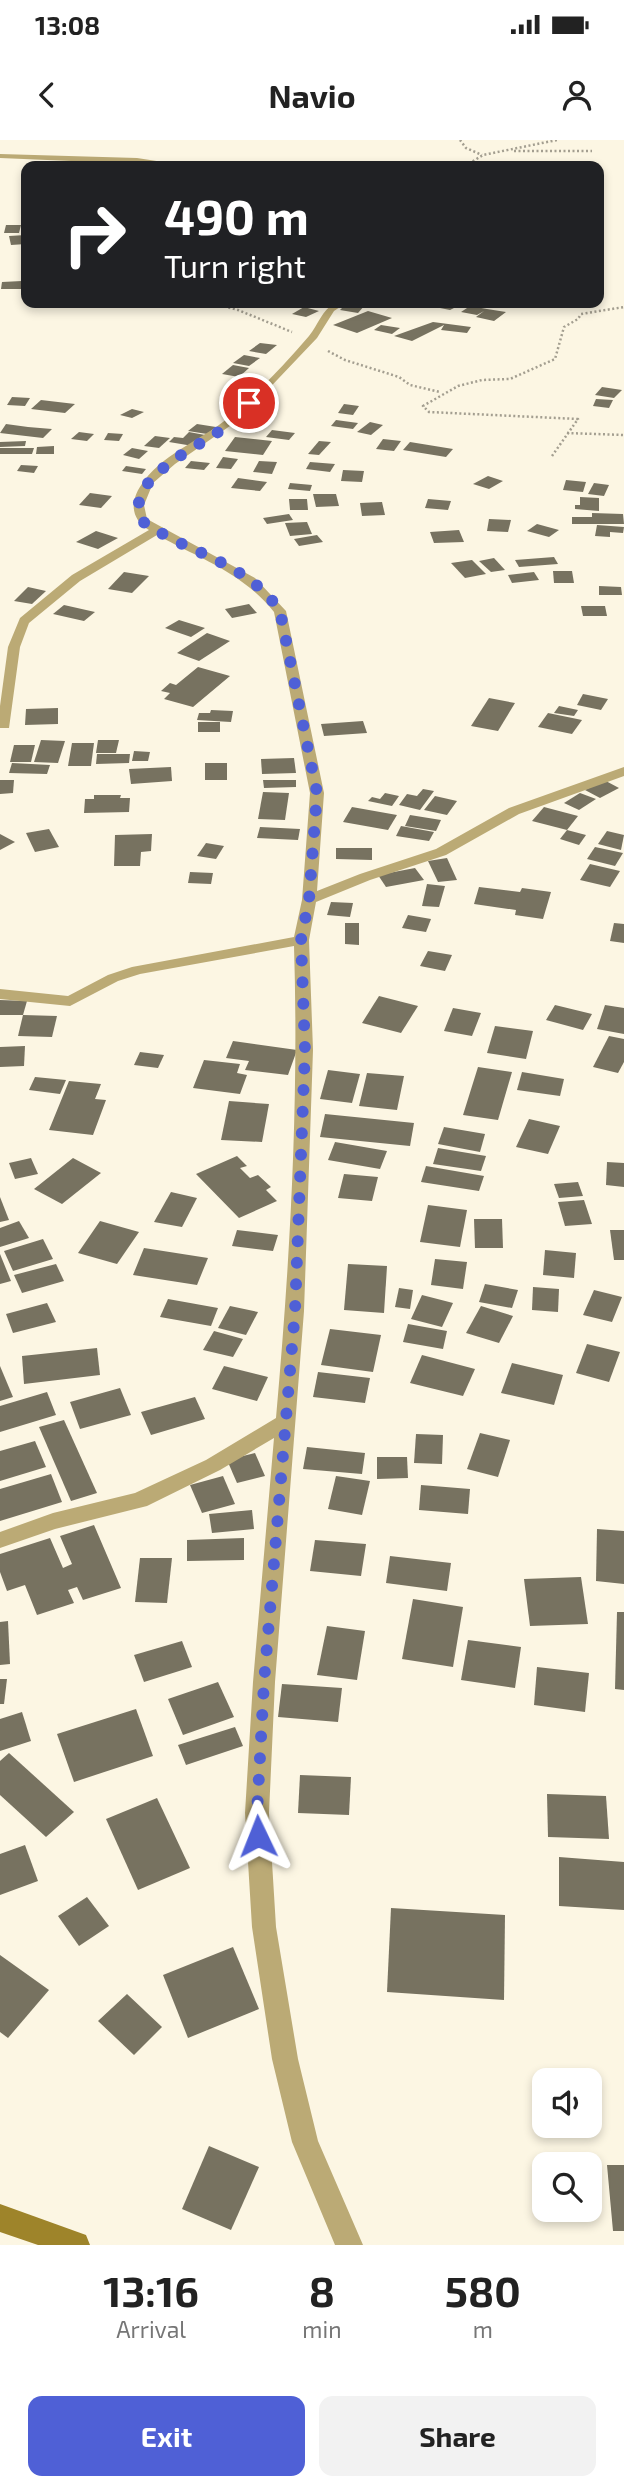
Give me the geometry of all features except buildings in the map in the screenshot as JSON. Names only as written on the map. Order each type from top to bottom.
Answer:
[{"type":"main road","points":[[0,2218],[76,2245]]},
{"type":"street","points":[[0,156],[144,161]]},
{"type":"street","points":[[333,308],[314,336],[236,417],[171,462],[148,482],[138,505],[138,514],[142,521],[156,531],[209,554],[244,574],[270,596],[280,611],[317,793],[309,900],[301,940],[305,1050],[295,1311],[264,1682],[257,1813],[264,1927],[285,2059],[305,2142],[349,2245]]},
{"type":"street","points":[[4,725],[14,647],[24,621],[76,578],[156,531]]},
{"type":"street","points":[[309,900],[365,877],[441,852],[514,811],[624,771]]},
{"type":"street","points":[[0,994],[70,1001],[113,978],[137,970],[301,940]]},
{"type":"street","points":[[0,1540],[53,1521],[141,1500],[213,1465],[284,1423]]},
{"type":"path","points":[[460,140],[466,148],[483,155]]},
{"type":"path","points":[[473,161],[483,155],[557,140]]},
{"type":"path","points":[[510,150],[574,153],[592,151]]},
{"type":"path","points":[[552,456],[578,419],[429,412],[423,406],[451,388],[479,380],[509,379],[540,363],[555,359],[564,327],[578,319],[581,314],[624,307]]},
{"type":"path","points":[[566,433],[624,435]]},
{"type":"route","points":[[249,403],[224,428],[171,462],[148,482],[142,491],[138,514],[142,521],[156,531],[209,554],[244,574],[270,596],[280,611],[317,793],[309,900],[301,940],[305,1050],[295,1311],[264,1682],[258,1836]]}]
